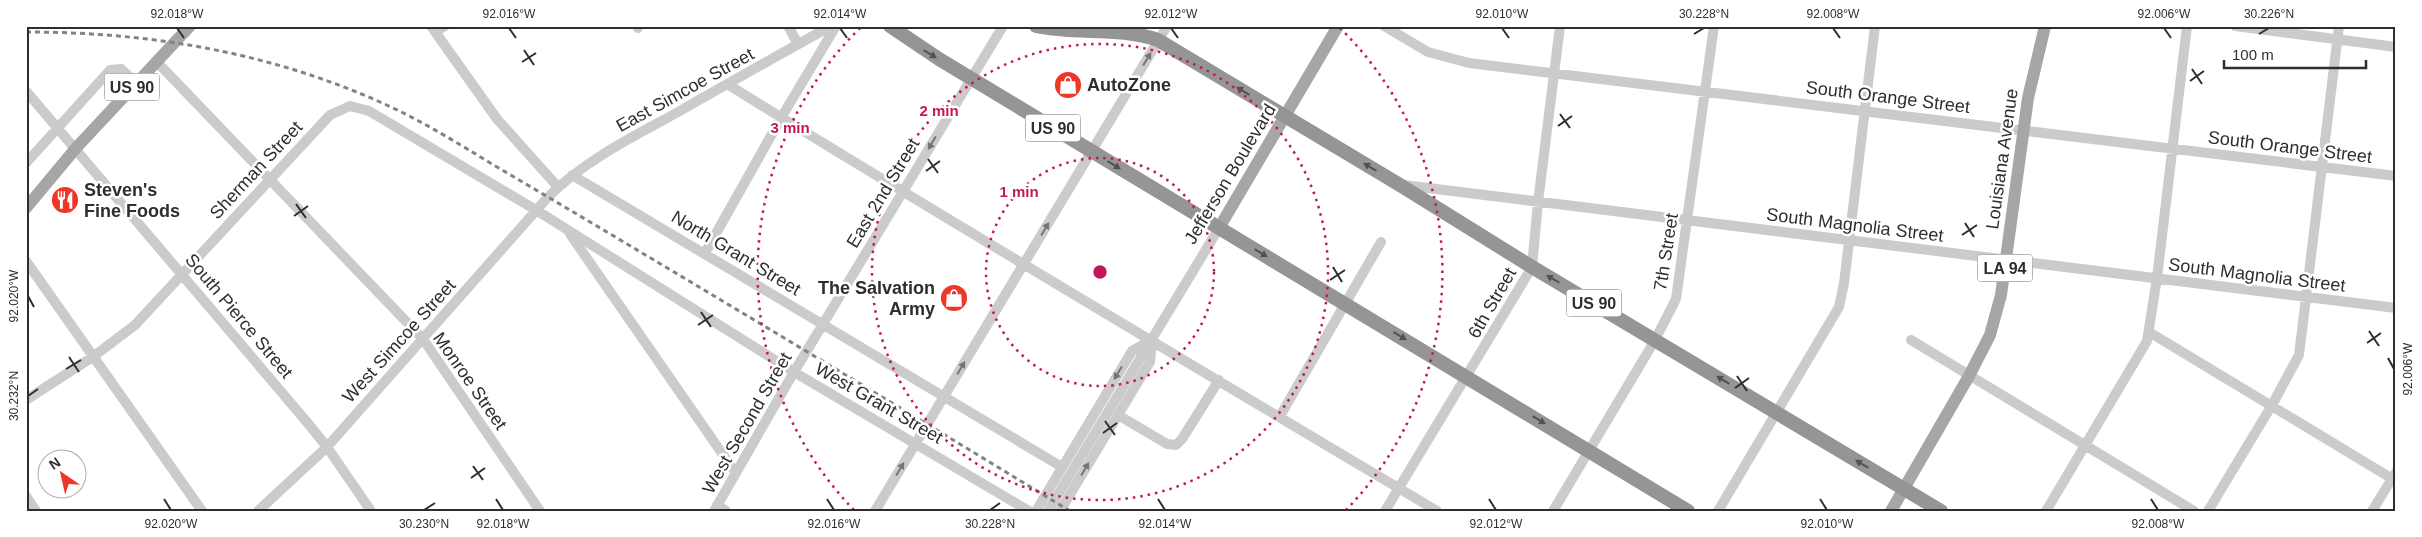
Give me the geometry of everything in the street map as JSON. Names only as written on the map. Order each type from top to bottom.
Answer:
[{"type":"highway","name":"US 90","points":[[890,26],[971,78],[1688,511]]},
{"type":"highway","name":"US 90","points":[[1036,26],[1070,30],[1125,32],[1158,40],[1940,511]]},
{"type":"main road","name":"US 90","points":[[26,208],[76,148],[190,26]]},
{"type":"main road","name":"Jefferson Boulevard","points":[[1219,228],[1338,26]]},
{"type":"main road","name":"Louisiana Avenue","points":[[1891,511],[1969,376],[1993,326],[2001,295],[2022,130],[2034,68],[2045,26]]},
{"type":"street","points":[[445,26],[433,29],[497,119],[558,187]]},
{"type":"street","points":[[788,26],[798,44]]},
{"type":"street","name":"East Simcoe Street","points":[[558,187],[590,163],[831,26]]},
{"type":"street","points":[[705,254],[781,118],[836,26]]},
{"type":"street","name":"East 2nd Street","points":[[807,352],[1003,26]]},
{"type":"street","points":[[875,511],[1167,26]]},
{"type":"street","name":"South Orange Street","points":[[1384,26],[1412,44],[1440,56],[1469,63],[2396,176]]},
{"type":"street","name":"6th Street","points":[[1385,511],[1532,267],[1538,202],[1560,26]]},
{"type":"street","name":"7th Street","points":[[1552,511],[1655,340],[1679,292],[1714,26]]},
{"type":"street","points":[[1718,511],[1839,307],[1844,283],[1875,26]]},
{"type":"street","points":[[2046,511],[2142,351],[2149,332],[2186,26]]},
{"type":"street","points":[[2235,26],[2396,46]]},
{"type":"street","points":[[2208,511],[2272,405],[2299,355],[2339,26]]},
{"type":"street","name":"Monroe Street","points":[[156,61],[422,339],[540,511]]},
{"type":"street","points":[[26,163],[110,70],[121,69],[136,83]]},
{"type":"street","points":[[727,84],[902,193],[1024,263],[1437,511]]},
{"type":"street","name":"South Pierce Street","points":[[26,91],[58,126],[327,447],[372,511]]},
{"type":"street","name":"Sherman Street","points":[[26,400],[94,356],[136,325],[330,115],[350,106],[369,111],[536,210]]},
{"type":"street","name":"North Grant Street","points":[[572,175],[1062,467]]},
{"type":"street","name":"South Magnolia Street","points":[[1400,185],[2396,308]]},
{"type":"street","name":"West Simcoe Street","points":[[258,511],[327,447],[558,187]]},
{"type":"street","name":"West Grant Street","points":[[536,210],[794,372],[1029,511]]},
{"type":"street","name":"Jefferson Boulevard","points":[[1048,511],[1219,228]]},
{"type":"street","points":[[568,231],[735,472]]},
{"type":"street","points":[[1280,416],[1381,242]]},
{"type":"street","points":[[26,261],[202,511]]},
{"type":"street","points":[[2149,332],[2394,477],[2372,511]]},
{"type":"street","name":"Jefferson Boulevard","points":[[1060,511],[1150,362],[1152,340]]},
{"type":"street","name":"Jefferson Boulevard","points":[[1036,511],[1132,351],[1152,340]]},
{"type":"street","points":[[1911,340],[2194,511]]},
{"type":"street","name":"West Second Street","points":[[719,509],[735,472],[807,352]]},
{"type":"street","points":[[1118,415],[1167,444],[1176,445],[1182,439],[1219,380]]},
{"type":"street","points":[[26,496],[36,511]]},
{"type":"railway","points":[[26,32],[117,36],[207,48],[295,70],[380,102],[454,141],[1070,511]]},
{"type":"place","name":"AutoZone","points":[[1068,85]]},
{"type":"place","name":"Steven's Fine Foods","points":[[65,200]]},
{"type":"place","name":"The Salvation Army","points":[[954,298]]}]
